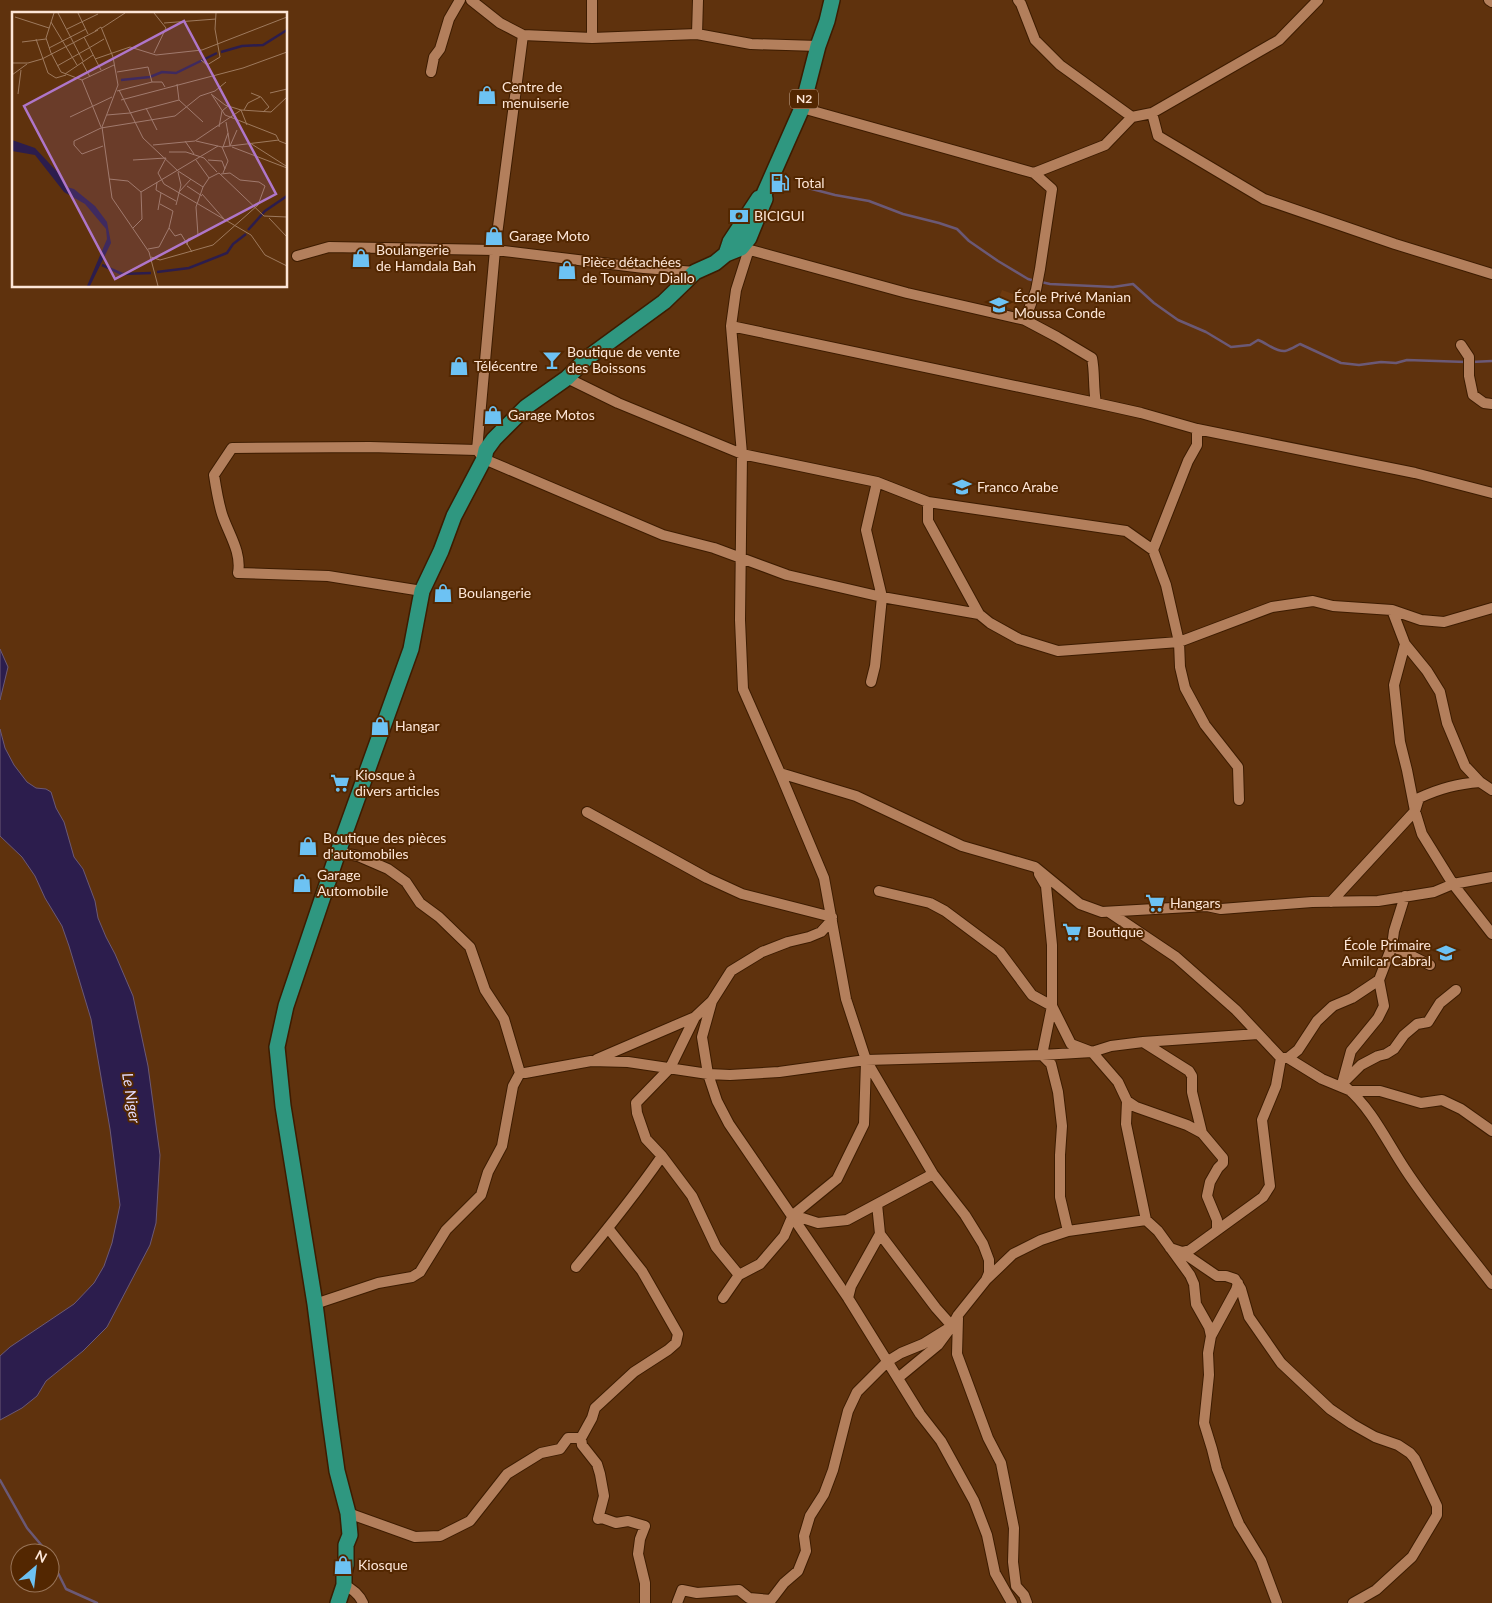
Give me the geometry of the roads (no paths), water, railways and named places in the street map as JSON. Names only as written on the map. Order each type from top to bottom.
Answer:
[{"type":"highway","name":"N2","points":[[338,1603],[344,1585],[346,1545],[350,1535],[348,1514],[337,1471],[315,1304],[283,1106],[277,1047],[286,1006],[338,852],[411,649],[422,591],[441,551],[480,455],[522,411],[568,378],[586,359],[664,302],[695,272],[715,263],[749,238],[765,199],[764,194],[802,108],[832,0]]},
{"type":"street","points":[[431,72],[434,57],[440,49],[449,19],[460,0]]},
{"type":"street","points":[[471,0],[500,23],[524,35],[592,38],[697,34],[751,44],[818,46]]},
{"type":"street","points":[[592,0],[592,38]]},
{"type":"street","points":[[697,34],[698,0]]},
{"type":"street","points":[[1018,0],[1022,4],[1035,40],[1060,65],[1132,118]]},
{"type":"street","points":[[1034,173],[1105,145],[1132,118],[1152,113],[1279,40],[1318,0]]},
{"type":"street","points":[[480,455],[495,250],[524,35]]},
{"type":"street","points":[[802,108],[1034,173],[1052,190],[1038,283],[1025,320]]},
{"type":"street","points":[[1152,113],[1158,136],[1264,200],[1492,274]]},
{"type":"street","points":[[297,256],[328,247],[495,250],[644,268],[695,272]]},
{"type":"street","points":[[986,1280],[989,1273],[989,1260],[983,1244],[965,1215],[933,1174],[866,1060],[846,999],[824,878],[743,689],[740,620],[742,454],[731,326],[736,290],[736,248],[907,293],[1025,320],[1092,358],[1095,373],[1093,387],[1096,402]]},
{"type":"street","points":[[731,326],[1096,402],[1197,429],[1415,472],[1492,494]]},
{"type":"street","points":[[1462,345],[1468,357],[1468,376],[1473,395],[1484,403],[1492,404]]},
{"type":"street","points":[[568,378],[618,403],[742,454],[877,482],[928,502],[1126,531],[1153,550],[1166,585],[1179,642],[1180,667],[1185,688],[1205,725],[1238,767],[1239,800]]},
{"type":"street","points":[[1153,550],[1188,461],[1197,445],[1197,429]]},
{"type":"street","points":[[422,591],[328,576],[238,573],[240,565],[239,556],[221,513],[214,475],[232,448],[370,447],[480,455],[663,535],[714,548],[787,576],[882,597],[979,614]]},
{"type":"street","points":[[872,682],[882,597],[866,530],[877,482]]},
{"type":"street","points":[[928,502],[928,521],[979,614],[990,623],[1019,639],[1058,651],[1179,642],[1272,607],[1313,601],[1333,606],[1392,610],[1420,620],[1444,622],[1492,608]]},
{"type":"street","points":[[1392,610],[1405,644],[1427,671],[1440,692],[1448,723],[1465,766],[1480,782],[1492,790]]},
{"type":"street","points":[[1405,644],[1394,684],[1399,733],[1415,811],[1422,834],[1453,884],[1492,934]]},
{"type":"street","points":[[780,773],[856,796],[962,846],[1035,867],[1080,904],[1102,912],[1207,906],[1221,909],[1378,900],[1434,892],[1453,884],[1492,877]]},
{"type":"street","points":[[1331,902],[1415,811],[1419,798],[1455,784],[1480,782]]},
{"type":"street","points":[[586,812],[707,878],[742,894],[832,919]]},
{"type":"street","points":[[315,1304],[378,1283],[412,1277],[420,1272],[446,1230],[481,1195],[488,1172],[502,1146],[513,1086],[520,1073],[504,1019],[485,990],[470,947],[439,917],[420,903],[406,882],[388,869],[358,856],[338,852]]},
{"type":"street","points":[[1035,867],[1046,886],[1052,945],[1052,1006],[1042,1056]]},
{"type":"street","points":[[879,891],[930,902],[946,911],[1000,952],[1032,995],[1052,1006],[1071,1044],[1092,1052],[1118,1082],[1127,1101],[1126,1124],[1146,1220],[1158,1231],[1190,1275],[1194,1284],[1196,1304],[1211,1336]]},
{"type":"street","points":[[1342,1084],[1351,1051],[1378,1018],[1384,1006],[1379,980],[1392,946],[1394,931],[1405,896]]},
{"type":"street","points":[[1109,912],[1176,957],[1236,1010],[1258,1034],[1285,1058],[1322,1079],[1351,1092],[1380,1091],[1421,1103],[1442,1100],[1461,1109],[1492,1131]]},
{"type":"street","points":[[520,1073],[591,1061],[631,1046],[695,1017],[712,1001],[731,971],[762,952],[821,932],[832,919]]},
{"type":"street","points":[[1392,946],[1430,965]]},
{"type":"street","points":[[1182,1252],[1190,1250],[1263,1197],[1270,1186],[1262,1120],[1285,1058],[1298,1050],[1317,1021],[1333,1006],[1352,998],[1379,980]]},
{"type":"street","points":[[1342,1084],[1361,1066],[1394,1049],[1404,1035],[1417,1024],[1428,1022],[1440,1003],[1456,990]]},
{"type":"street","points":[[712,1001],[702,1037],[708,1074],[717,1101],[729,1124],[848,1298],[920,1414],[941,1441],[974,1501],[987,1535],[995,1573],[1012,1603]]},
{"type":"street","points":[[695,1017],[670,1068],[636,1103],[637,1114],[646,1139],[662,1156],[692,1196],[716,1247],[739,1275]]},
{"type":"street","points":[[591,1061],[628,1062],[708,1074],[779,1072],[866,1060],[1042,1056],[1092,1052],[1111,1046],[1143,1042],[1258,1034]]},
{"type":"street","points":[[1143,1042],[1189,1071],[1192,1076],[1192,1092],[1202,1134]]},
{"type":"street","points":[[1042,1056],[1051,1064],[1059,1102],[1062,1126],[1060,1197],[1068,1231]]},
{"type":"street","points":[[723,1298],[739,1275],[760,1264],[784,1236],[793,1215],[837,1179],[864,1124],[866,1060]]},
{"type":"street","points":[[1342,1084],[1351,1092],[1387,1139],[1404,1168],[1430,1204],[1492,1284]]},
{"type":"street","points":[[1127,1101],[1188,1125],[1202,1134],[1223,1158],[1223,1163],[1210,1182],[1207,1196],[1217,1220],[1217,1230]]},
{"type":"street","points":[[576,1267],[636,1194],[662,1156]]},
{"type":"street","points":[[793,1215],[818,1223],[847,1220],[933,1174]]},
{"type":"street","points":[[877,1204],[880,1234],[936,1308],[952,1326]]},
{"type":"street","points":[[898,1378],[938,1345],[958,1315],[986,1280],[1013,1254],[1040,1240],[1068,1231],[1146,1220]]},
{"type":"street","points":[[608,1228],[642,1271],[678,1334],[676,1343],[634,1372],[595,1408],[582,1438],[582,1445],[597,1464],[600,1474],[604,1496],[598,1519],[602,1518],[616,1523],[628,1521],[645,1526],[640,1539],[638,1554],[645,1583],[645,1603]]},
{"type":"street","points":[[848,1298],[851,1286],[880,1234]]},
{"type":"street","points":[[1170,1248],[1182,1252],[1217,1276],[1226,1276],[1238,1282],[1250,1317],[1281,1363],[1330,1408],[1363,1432],[1398,1446],[1410,1453],[1415,1459],[1438,1510],[1432,1525],[1412,1556],[1376,1590],[1353,1603]]},
{"type":"street","points":[[1238,1282],[1236,1290],[1211,1336],[1208,1353],[1208,1385],[1204,1423],[1217,1469],[1232,1507],[1239,1524],[1261,1560],[1278,1603]]},
{"type":"street","points":[[958,1315],[957,1354],[988,1438],[1001,1463],[1014,1528],[1013,1562],[1016,1586],[1024,1595],[1027,1603]]},
{"type":"street","points":[[676,1603],[682,1590],[697,1593],[739,1590],[749,1598],[771,1600],[784,1583],[798,1571],[806,1551],[804,1536],[808,1522],[824,1494],[833,1470],[848,1412],[857,1392],[888,1361],[923,1344],[952,1326]]},
{"type":"street","points":[[348,1514],[415,1537],[440,1536],[470,1521],[507,1474],[541,1453],[560,1449],[568,1438],[582,1438]]},
{"type":"street","points":[[344,1585],[360,1596],[363,1603]]},
{"type":"water","points":[[0,649],[8,667],[0,700]]},
{"type":"water","name":"Le Niger","points":[[0,729],[5,748],[14,765],[27,782],[36,788],[46,789],[51,792],[56,808],[64,822],[74,857],[83,869],[95,901],[98,918],[133,996],[148,1066],[160,1155],[156,1223],[150,1245],[107,1327],[83,1351],[46,1381],[37,1396],[22,1408],[0,1420],[0,1356],[10,1347],[74,1304],[94,1283],[104,1266],[112,1243],[120,1205],[110,1129],[91,1019],[69,946],[62,926],[45,898],[35,876],[22,857],[0,836]]},
{"type":"waterway","points":[[808,188],[869,201],[903,214],[957,229],[969,241],[998,261],[1028,279],[1035,281]]},
{"type":"waterway","points":[[1041,282],[1113,287],[1133,284],[1154,303],[1178,320],[1206,332],[1231,347],[1250,345],[1258,340],[1274,349],[1285,351],[1300,344],[1341,363],[1359,365],[1381,362],[1396,363],[1407,360],[1466,362]]},
{"type":"waterway","points":[[1471,362],[1492,361]]},
{"type":"waterway","points":[[0,1480],[27,1528],[40,1543]]},
{"type":"waterway","points":[[60,1577],[66,1589],[97,1603]]},
{"type":"place","name":"Centre de menuiserie","points":[[487,95]]},
{"type":"place","name":"Total","points":[[780,183]]},
{"type":"place","name":"BICIGUI","points":[[739,216]]},
{"type":"place","name":"Garage Moto","points":[[494,236]]},
{"type":"place","name":"Boulangerie de Hamdala Bah","points":[[361,258]]},
{"type":"place","name":"Pièce détachées de Toumany Diallo","points":[[567,270]]},
{"type":"place","name":"École Privé Manian Moussa Conde","points":[[999,305]]},
{"type":"place","name":"Boutique de vente des Boissons","points":[[552,360]]},
{"type":"place","name":"Télécentre","points":[[459,366]]},
{"type":"place","name":"Garage Motos","points":[[493,415]]},
{"type":"place","name":"Franco Arabe","points":[[962,487]]},
{"type":"place","name":"Boulangerie","points":[[443,593]]},
{"type":"place","name":"Hangar","points":[[380,726]]},
{"type":"place","name":"Kiosque à divers articles","points":[[340,783]]},
{"type":"place","name":"Boutique des pièces d'automobiles","points":[[308,846]]},
{"type":"place","name":"Garage Automobile","points":[[302,883]]},
{"type":"place","name":"Hangars","points":[[1155,903]]},
{"type":"place","name":"Boutique","points":[[1072,932]]},
{"type":"place","name":"École Primaire Amilcar Cabral","points":[[1446,953]]},
{"type":"place","name":"Kiosque","points":[[343,1565]]}]
